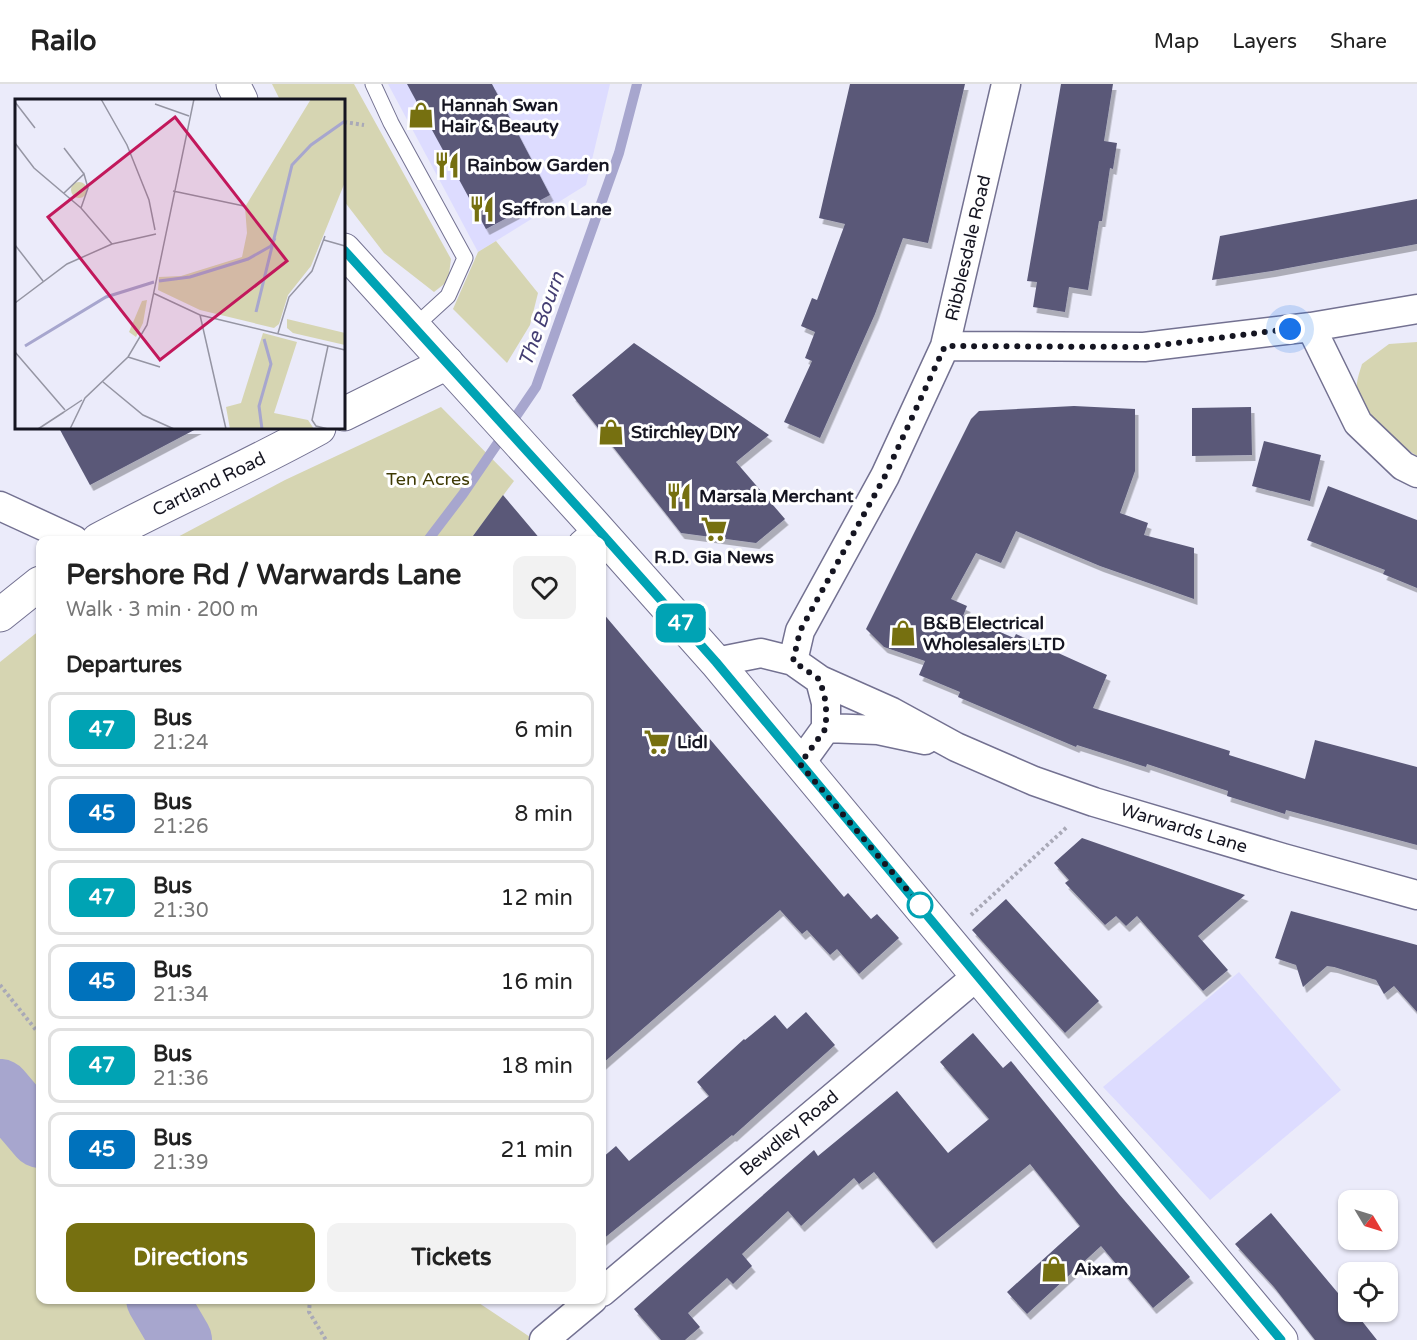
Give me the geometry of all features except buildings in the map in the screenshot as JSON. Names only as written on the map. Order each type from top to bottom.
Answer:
[{"type":"main road","points":[[233,84],[240,99]]},
{"type":"main road","points":[[345,251],[533,459],[585,532]]},
{"type":"main road","points":[[345,414],[447,363]]},
{"type":"main road","name":"Cartland Road","points":[[106,536],[270,455],[317,429]]},
{"type":"main road","points":[[606,553],[716,662],[1281,1340]]},
{"type":"main road","points":[[0,615],[36,586]]},
{"type":"street","name":"Ribblesdale Road","points":[[793,661],[800,631],[885,476],[945,346],[1006,84]]},
{"type":"street","points":[[945,346],[1144,347],[1311,327],[1417,309]]},
{"type":"street","points":[[1311,327],[1358,423],[1403,466],[1417,473]]},
{"type":"street","points":[[0,506],[65,536]]},
{"type":"street","points":[[716,662],[761,653],[800,631]]},
{"type":"street","points":[[761,653],[793,661]]},
{"type":"street","name":"Warwards Lane","points":[[793,661],[820,680],[892,712],[956,747],[1034,781],[1094,802],[1417,896]]},
{"type":"street","points":[[800,764],[826,728],[826,703],[820,680]]},
{"type":"street","name":"Warwards Lane","points":[[826,728],[878,730],[956,747]]},
{"type":"street","name":"Bewdley Road","points":[[606,1289],[977,976]]},
{"type":"street","points":[[544,1340],[587,1304]]},
{"type":"lane","points":[[373,84],[391,123],[465,258],[448,296],[413,328]]},
{"type":"path","points":[[947,938],[1094,802]]},
{"type":"path","points":[[0,985],[36,1030]]},
{"type":"path","points":[[310,1304],[309,1312],[326,1340]]},
{"type":"shaded area","points":[[388,84],[610,84],[586,185],[478,252]]},
{"type":"shaded area","points":[[1239,972],[1341,1090],[1210,1200],[1103,1087]]},
{"type":"green space","points":[[272,84],[354,84],[451,259],[448,281],[434,292],[384,253],[345,202],[345,99],[280,99]]},
{"type":"green space","points":[[496,241],[538,293],[530,325],[507,363],[453,309],[478,252]]},
{"type":"green space","points":[[1417,342],[1417,456],[1400,444],[1365,407],[1357,385],[1362,364],[1389,344]]},
{"type":"green space","name":"Ten Acres","points":[[441,407],[514,481],[473,536],[180,536],[285,480]]},
{"type":"green space","points":[[36,633],[36,1304],[480,1304],[530,1337],[531,1340],[0,1340],[0,662]]},
{"type":"waterway","name":"The Bourn","points":[[431,536],[463,494],[536,387],[619,153],[637,84]]},
{"type":"waterway","points":[[0,1090],[36,1132]]},
{"type":"waterway","points":[[160,1304],[181,1340]]},
{"type":"waterway","name":"The Bourn","points":[[174,1304],[173,1313],[185,1340]]},
{"type":"bus line","name":"47","points":[[345,251],[604,536]]},
{"type":"bus line","name":"47","points":[[606,538],[716,662],[1281,1340]]},
{"type":"place","name":"Hannah Swan Hair & Beauty","points":[[421,115]]},
{"type":"place","name":"Rainbow Garden","points":[[447,165]]},
{"type":"place","name":"Saffron Lane","points":[[482,209]]},
{"type":"place","name":"Stirchley DIY","points":[[611,432]]},
{"type":"place","name":"Marsala Merchant","points":[[679,496]]},
{"type":"place","name":"R.D. Gia News","points":[[714,529]]},
{"type":"place","name":"B&B Electrical Wholesalers LTD","points":[[903,633]]},
{"type":"place","name":"Lidl","points":[[657,742]]},
{"type":"place","name":"Aixam","points":[[1054,1269]]},
{"type":"route","points":[[920,905],[800,764],[826,728],[826,703],[820,680],[793,661],[800,631],[885,476],[945,346],[1144,347],[1290,329]]}]
